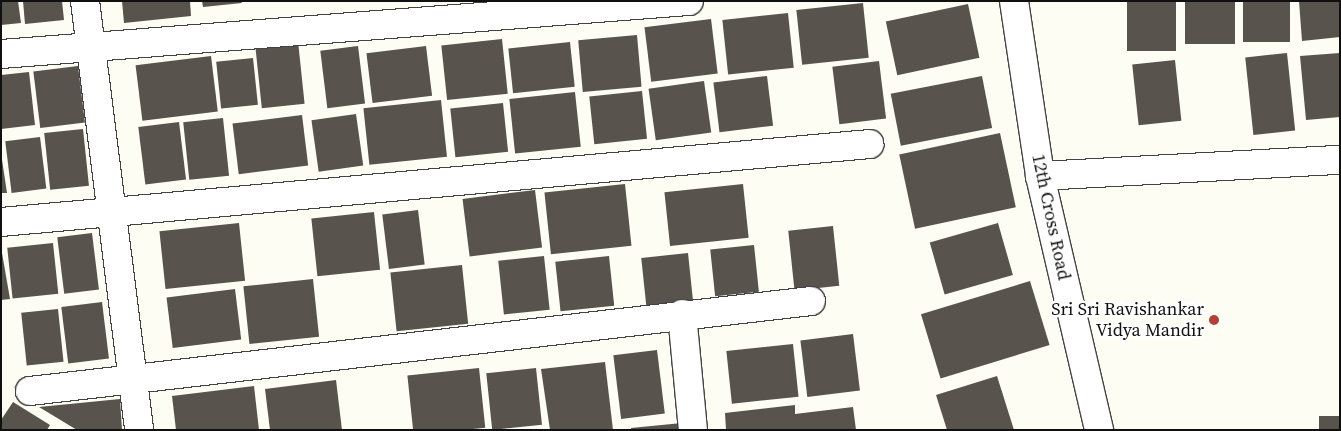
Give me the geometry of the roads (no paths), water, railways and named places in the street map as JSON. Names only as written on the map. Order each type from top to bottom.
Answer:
[{"type":"street","points":[[85,1],[139,430]]},
{"type":"street","points":[[1,54],[689,1]]},
{"type":"street","name":"12th Cross Road","points":[[1014,1],[1040,176],[1099,430]]},
{"type":"street","points":[[1,222],[870,144]]},
{"type":"street","points":[[1040,176],[1340,160]]},
{"type":"street","points":[[30,391],[682,314],[811,301]]},
{"type":"street","points":[[682,314],[693,430]]},
{"type":"place","name":"Sri Sri Ravishankar Vidya Mandir","points":[[1214,320]]}]
